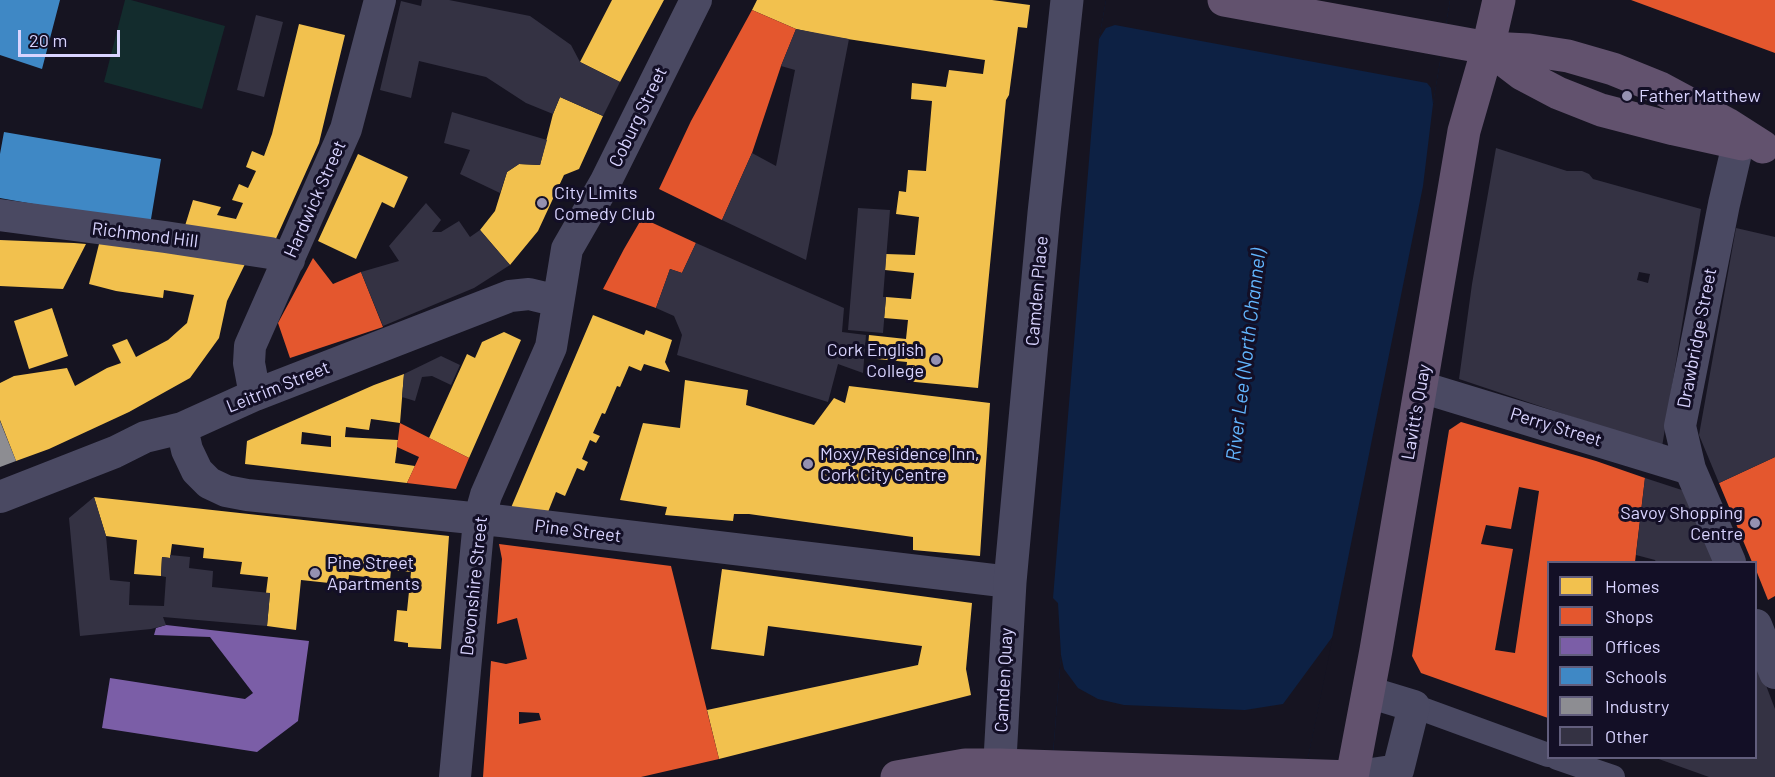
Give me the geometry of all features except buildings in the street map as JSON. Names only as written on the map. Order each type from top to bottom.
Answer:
[{"type":"highway","points":[[1224,0],[1488,48],[1522,74],[1558,93],[1601,110],[1758,147]]},
{"type":"highway","name":"Lavitt's Quay","points":[[1352,777],[1464,131],[1499,0]]},
{"type":"highway","points":[[897,777],[965,765],[999,771],[1052,767],[1352,777]]},
{"type":"street","name":"Hardwick Street","points":[[255,395],[249,363],[250,346],[346,129],[380,0]]},
{"type":"street","name":"Coburg Street","points":[[558,301],[567,249],[605,183],[696,0]]},
{"type":"street","name":"Camden Place","points":[[1010,582],[1044,213],[1067,0]]},
{"type":"street","name":"Drawbridge Street","points":[[1730,561],[1690,469],[1680,426],[1724,204],[1758,147]]},
{"type":"street","name":"Richmond Hill","points":[[0,215],[270,253],[289,260]]},
{"type":"street","name":"Leitrim Street","points":[[0,497],[115,452],[145,437],[182,428],[255,395],[510,296],[529,294],[558,301]]},
{"type":"street","name":"Devonshire Street","points":[[455,777],[479,520],[486,495],[551,347],[558,301]]},
{"type":"street","name":"Perry Street","points":[[1421,387],[1690,469]]},
{"type":"street","name":"Pine Street","points":[[182,428],[187,450],[197,471],[209,483],[226,491],[247,495],[501,521],[1010,582]]},
{"type":"street","name":"Camden Quay","points":[[999,771],[1010,582]]},
{"type":"street","points":[[1757,619],[1775,610]]},
{"type":"street","points":[[1757,630],[1775,673]]},
{"type":"street","points":[[1368,692],[1414,706],[1547,755]]},
{"type":"street","points":[[1352,777],[1398,770],[1414,706]]},
{"type":"street","points":[[1560,759],[1613,777]]},
{"type":"green space","points":[[125,0],[225,26],[202,109],[104,82]]},
{"type":"water","name":"River Lee (North Channel)","points":[[1106,0],[1450,0],[1433,104],[1423,186],[1304,777],[1051,777],[1061,655],[1058,603],[1053,598],[1099,39]]},
{"type":"pier","points":[[1106,0],[1450,0],[1433,104],[1431,88],[1427,83],[1115,25],[1106,28],[1099,39]]},
{"type":"pier","points":[[1333,636],[1304,777],[1052,767],[1061,655],[1064,669],[1078,688],[1098,699],[1124,705],[1245,710],[1283,704]]},
{"type":"place","name":"Father Matthew","points":[[1627,96]]},
{"type":"place","name":"City Limits Comedy Club","points":[[542,203]]},
{"type":"place","name":"Cork English College","points":[[936,360]]},
{"type":"place","name":"Moxy/Residence Inn, Cork City Centre","points":[[808,464]]},
{"type":"place","name":"Savoy Shopping Centre","points":[[1755,523]]},
{"type":"place","name":"Pine Street Apartments","points":[[315,573]]}]
